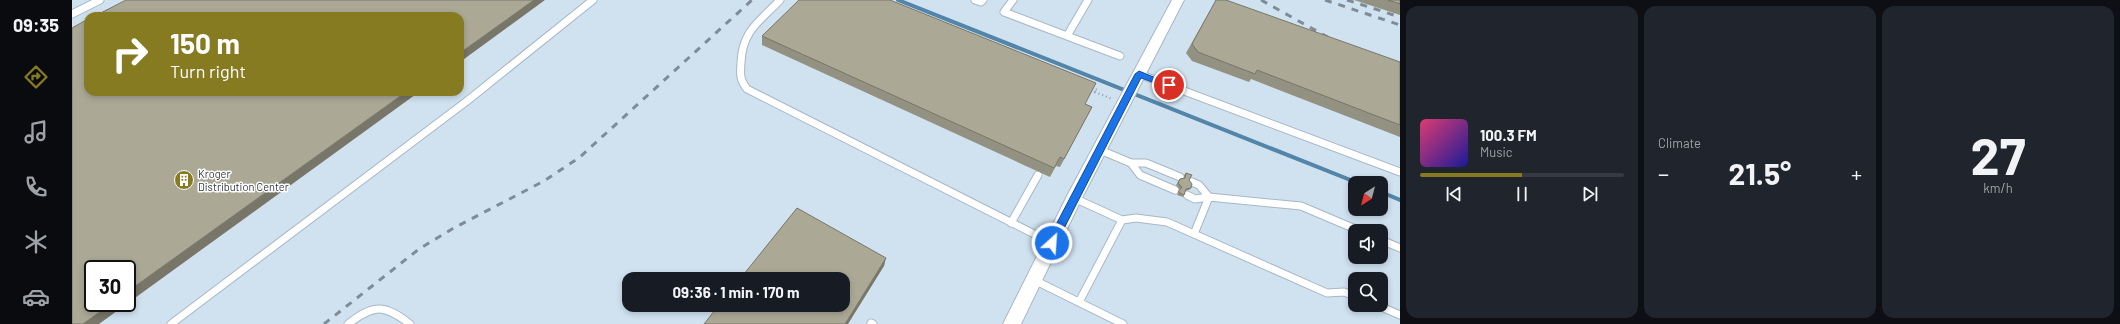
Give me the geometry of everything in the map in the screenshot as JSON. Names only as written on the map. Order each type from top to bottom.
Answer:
[{"type":"street","points":[[1012,324],[1074,198],[1178,0]]},
{"type":"lane","points":[[72,14],[100,0]]},
{"type":"lane","points":[[171,324],[467,101],[593,0]]},
{"type":"lane","points":[[780,0],[746,35],[741,50],[740,80],[747,89],[1052,243]]},
{"type":"lane","points":[[975,0],[981,2],[983,0]]},
{"type":"lane","points":[[1013,0],[1004,12],[1120,56]]},
{"type":"lane","points":[[1067,36],[1088,0]]},
{"type":"lane","points":[[1131,91],[1400,172]]},
{"type":"lane","points":[[1100,150],[1131,163],[1146,163],[1180,177]]},
{"type":"lane","points":[[1131,163],[1140,175],[1175,190]]},
{"type":"lane","points":[[1010,223],[1038,174]]},
{"type":"lane","points":[[1192,182],[1199,185],[1209,197]]},
{"type":"lane","points":[[1187,195],[1195,199],[1209,197],[1301,206],[1348,226]]},
{"type":"lane","points":[[1194,234],[1209,197]]},
{"type":"lane","points":[[1074,198],[1122,220],[1136,218],[1167,222],[1327,293],[1344,292],[1348,293]]},
{"type":"lane","points":[[1079,302],[1122,220]]},
{"type":"lane","points":[[1388,243],[1400,248]]},
{"type":"lane","points":[[1034,280],[1123,324]]},
{"type":"lane","points":[[348,324],[365,310],[378,308],[394,311],[410,324]]},
{"type":"lane","points":[[1388,310],[1400,315]]},
{"type":"path","points":[[1090,87],[1097,90],[1095,92],[1131,91]]},
{"type":"building","points":[[126,0],[534,0],[464,50],[464,12],[103,12]]},
{"type":"building","points":[[799,0],[890,0],[1096,83],[1085,104],[1092,107],[1064,159],[1060,157],[1054,168],[762,36]]},
{"type":"building","points":[[1216,0],[1226,0],[1400,62],[1400,125],[1257,70],[1255,74],[1198,52],[1192,44]]},
{"type":"building","points":[[1388,0],[1400,0],[1400,4]]},
{"type":"building","name":"Kroger Distribution Center","points":[[84,21],[84,96],[400,96],[136,286],[136,260],[84,260],[84,312],[100,312],[83,324],[72,324],[72,28]]},
{"type":"building","points":[[1186,173],[1192,175],[1189,180],[1192,184],[1191,188],[1186,189],[1184,195],[1178,192],[1182,187],[1178,183],[1180,179],[1185,178]]},
{"type":"building","points":[[797,208],[886,258],[845,324],[704,324],[713,312],[850,312],[850,272],[746,272]]},
{"type":"waterway","points":[[898,0],[1348,179]]},
{"type":"waterway","points":[[1388,195],[1400,200]]},
{"type":"railway","points":[[324,324],[419,249],[452,229],[544,181],[580,157],[752,0]]},
{"type":"railway","points":[[1261,0],[1331,39]]},
{"type":"railway","points":[[1325,0],[1400,25]]},
{"type":"railway","points":[[1347,0],[1400,17]]},
{"type":"place","name":"Kroger Distribution Center","points":[[184,180]]},
{"type":"route","points":[[1052,243],[1139,74],[1169,85]]}]
